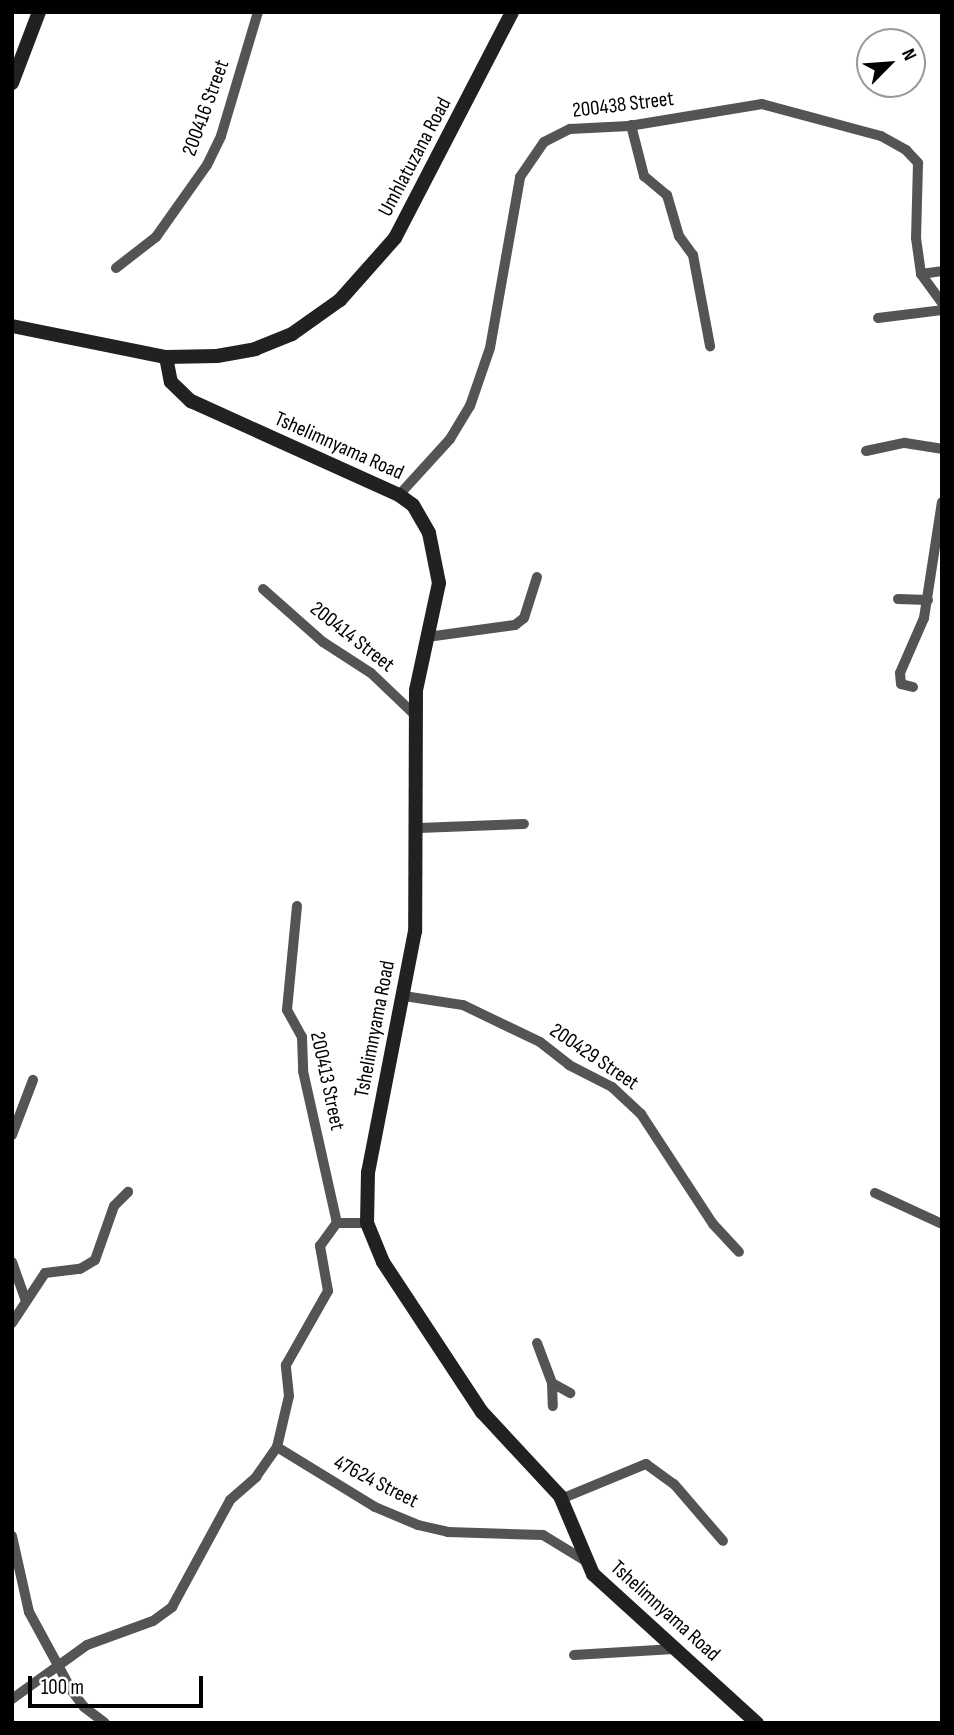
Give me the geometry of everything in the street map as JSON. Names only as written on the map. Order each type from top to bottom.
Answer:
[{"type":"street","points":[[12,83],[39,12]]},
{"type":"street","name":"200416 Street","points":[[116,268],[156,237],[207,166],[221,136],[258,12]]},
{"type":"street","name":"Umhlatuzana Road","points":[[12,326],[166,358],[217,356],[255,349],[292,334],[362,278],[419,199],[512,12]]},
{"type":"street","name":"200438 Street","points":[[399,495],[450,439],[470,406],[490,348],[520,177],[531,156],[544,142],[570,129],[631,125],[773,104],[881,136],[906,149],[918,163],[916,238],[921,274]]},
{"type":"street","points":[[631,125],[644,176],[667,195],[679,236],[694,255],[710,346]]},
{"type":"street","points":[[942,271],[921,274],[942,303]]},
{"type":"street","points":[[878,318],[942,310]]},
{"type":"street","name":"Tshelimnyama Road","points":[[166,358],[171,382],[191,401],[399,495],[423,520],[434,547],[439,583],[419,669],[419,828],[415,931],[368,1171],[367,1223],[383,1262],[482,1412],[561,1499],[584,1560],[593,1574],[757,1723]]},
{"type":"street","points":[[866,451],[905,443],[942,449]]},
{"type":"street","points":[[913,687],[901,684],[900,673],[928,600],[942,502]]},
{"type":"street","points":[[427,637],[442,638],[514,625],[524,618],[537,577]]},
{"type":"street","name":"200414 Street","points":[[263,589],[323,642],[380,681],[417,717]]},
{"type":"street","points":[[898,599],[928,600]]},
{"type":"street","points":[[419,828],[524,824]]},
{"type":"street","name":"200413 Street","points":[[297,906],[286,1010],[302,1037],[303,1071],[337,1223]]},
{"type":"street","name":"200429 Street","points":[[404,996],[463,1005],[540,1042],[569,1065],[612,1087],[641,1114],[713,1224],[739,1252]]},
{"type":"street","points":[[12,1135],[33,1080]]},
{"type":"street","points":[[12,1323],[38,1277],[48,1270],[80,1269],[95,1260],[111,1211],[128,1192]]},
{"type":"street","points":[[875,1193],[942,1224]]},
{"type":"street","points":[[12,1699],[87,1645],[153,1621],[172,1607],[230,1500],[256,1477],[277,1447],[288,1409],[286,1366],[328,1291],[320,1246],[337,1223],[367,1223]]},
{"type":"street","points":[[12,1262],[26,1301]]},
{"type":"street","points":[[537,1343],[552,1383],[553,1406]]},
{"type":"street","points":[[552,1383],[570,1393]]},
{"type":"street","name":"47624 Street","points":[[277,1447],[375,1507],[418,1525],[448,1532],[543,1535],[584,1560]]},
{"type":"street","points":[[561,1499],[646,1464],[674,1484],[723,1541]]},
{"type":"street","points":[[12,1536],[29,1612],[84,1707],[105,1723]]},
{"type":"street","points":[[575,1655],[674,1649]]}]
